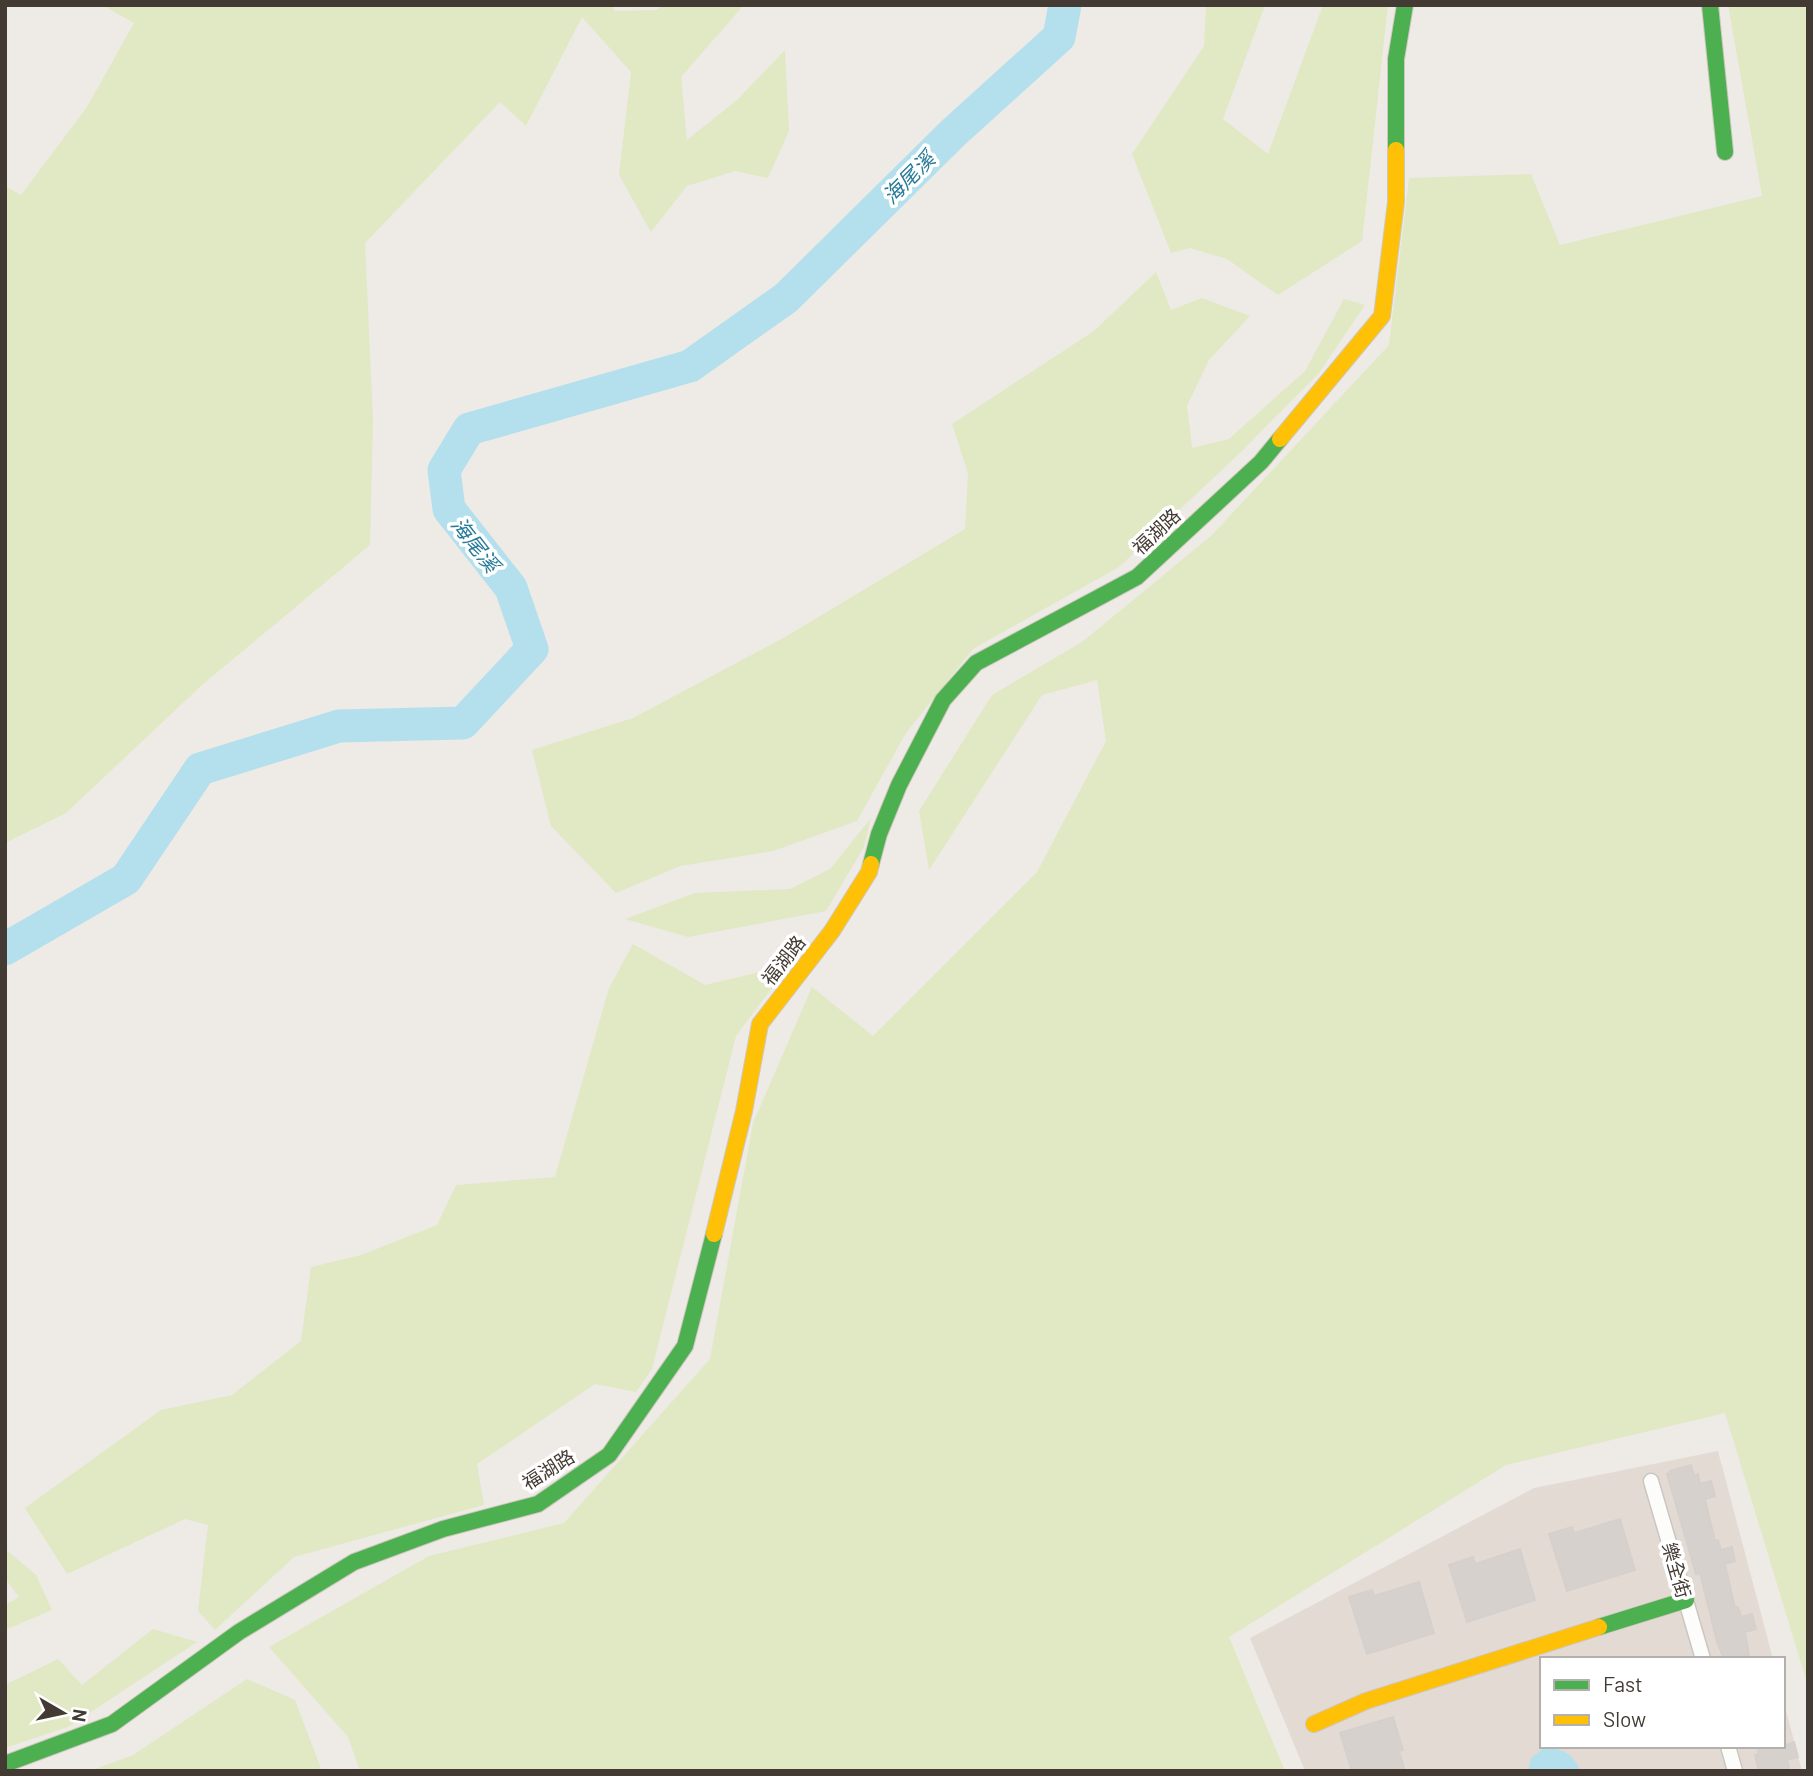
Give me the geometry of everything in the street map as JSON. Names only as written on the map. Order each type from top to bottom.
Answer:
[{"type":"street","name":"福湖路","points":[[5,1764],[113,1724],[239,1632],[354,1562],[443,1529],[538,1504],[609,1455],[685,1346],[727,1184],[760,1024],[832,931],[869,872],[879,834],[899,785],[943,700],[976,663],[1137,577],[1261,462],[1382,316],[1396,202],[1396,59],[1405,5]]},
{"type":"street","points":[[1710,5],[1726,152]]},
{"type":"street","name":"樂全街","points":[[1651,1481],[1702,1657]]},
{"type":"street","points":[[1314,1724],[1366,1701],[1405,1688],[1686,1600]]},
{"type":"street","points":[[1729,1748],[1735,1771]]},
{"type":"shaded area","points":[[1718,1451],[1772,1657],[1540,1657],[1540,1748],[1785,1748],[1785,1707],[1802,1771],[1305,1771],[1250,1638],[1534,1488]]},
{"type":"green space","points":[[102,5],[614,5],[614,11],[657,10],[662,5],[744,5],[681,77],[687,140],[737,100],[785,50],[789,131],[768,178],[735,171],[687,186],[651,232],[619,175],[631,72],[582,17],[526,126],[500,102],[365,243],[373,421],[370,545],[202,685],[66,813],[5,843],[5,186],[21,195],[87,107],[134,23]]},
{"type":"green space","points":[[1206,5],[1265,5],[1223,119],[1268,154],[1323,5],[1388,5],[1362,241],[1278,295],[1227,259],[1190,248],[1171,253],[1132,154],[1204,46]]},
{"type":"green space","points":[[1728,5],[1808,5],[1808,1686],[1725,1413],[1506,1465],[1229,1637],[1285,1771],[360,1771],[348,1737],[269,1647],[429,1556],[564,1523],[710,1359],[753,1123],[812,987],[873,1036],[1037,872],[1106,741],[1097,680],[1042,695],[929,870],[919,811],[992,695],[1082,642],[1211,536],[1389,345],[1409,178],[1531,174],[1560,245],[1762,196]]},
{"type":"green space","points":[[1156,272],[1171,310],[1202,298],[1250,316],[1209,360],[1187,406],[1192,448],[1229,439],[1305,371],[1344,299],[1365,305],[1319,373],[1242,451],[1119,567],[973,649],[906,733],[857,821],[773,851],[680,866],[616,893],[551,826],[532,750],[633,718],[785,637],[965,529],[968,473],[952,424],[1094,331]]},
{"type":"green space","points":[[871,818],[864,847],[826,911],[688,937],[625,919],[695,893],[790,889],[830,869]]},
{"type":"green space","points":[[633,944],[705,985],[789,965],[736,1036],[652,1369],[636,1392],[595,1384],[477,1464],[484,1505],[294,1557],[215,1630],[198,1611],[208,1525],[185,1519],[67,1574],[25,1508],[161,1410],[232,1395],[301,1341],[311,1267],[361,1255],[437,1225],[456,1185],[555,1177],[609,988]]},
{"type":"green space","points":[[5,1549],[36,1575],[52,1610],[5,1630],[5,1605],[19,1597],[5,1578]]},
{"type":"green space","points":[[153,1629],[197,1642],[68,1727],[5,1748],[5,1644],[7,1684],[58,1659],[82,1685]]},
{"type":"green space","points":[[247,1679],[295,1700],[322,1771],[90,1771],[133,1755]]},
{"type":"water","points":[[1544,1748],[1566,1753],[1580,1771],[1528,1771],[1531,1758]]},
{"type":"building","points":[[1691,1465],[1694,1476],[1698,1474],[1700,1484],[1711,1481],[1715,1496],[1705,1499],[1715,1541],[1718,1540],[1721,1550],[1732,1547],[1735,1561],[1725,1564],[1735,1608],[1738,1607],[1741,1617],[1752,1614],[1756,1629],[1745,1632],[1749,1655],[1723,1657],[1700,1573],[1696,1574],[1667,1474]]},
{"type":"building","points":[[1620,1519],[1635,1570],[1567,1591],[1549,1534],[1572,1527],[1574,1533]]},
{"type":"building","points":[[1520,1549],[1535,1600],[1467,1622],[1449,1565],[1473,1557],[1475,1564]]},
{"type":"building","points":[[1419,1582],[1434,1633],[1367,1654],[1349,1597],[1372,1590],[1374,1596]]},
{"type":"building","points":[[1393,1717],[1403,1750],[1399,1751],[1405,1771],[1352,1771],[1340,1733]]},
{"type":"building","points":[[1794,1742],[1798,1757],[1787,1760],[1790,1771],[1759,1771],[1755,1755],[1759,1754],[1758,1748],[1785,1748],[1785,1745]]},
{"type":"waterway","name":"海尾溪","points":[[5,949],[126,879],[200,769],[339,726],[463,723],[532,649],[511,588],[449,509],[444,470],[469,429],[690,366],[786,298],[953,133],[1059,37],[1065,5]]},
{"type":"traffic: fast","points":[[1396,150],[1396,59],[1405,5]]},
{"type":"traffic: fast","points":[[1710,5],[1725,152]]},
{"type":"traffic: fast","points":[[871,864],[879,834],[899,785],[943,700],[976,663],[1137,577],[1261,462],[1280,439]]},
{"type":"traffic: fast","points":[[5,1764],[112,1724],[239,1632],[354,1562],[443,1529],[538,1504],[609,1455],[685,1346],[714,1234]]},
{"type":"traffic: fast","points":[[1599,1627],[1686,1600]]},
{"type":"traffic: slow","points":[[1280,439],[1382,316],[1396,202],[1396,150]]},
{"type":"traffic: slow","points":[[714,1234],[744,1111],[760,1024],[832,931],[869,872],[871,864]]},
{"type":"traffic: slow","points":[[1314,1724],[1366,1701],[1599,1627]]}]
